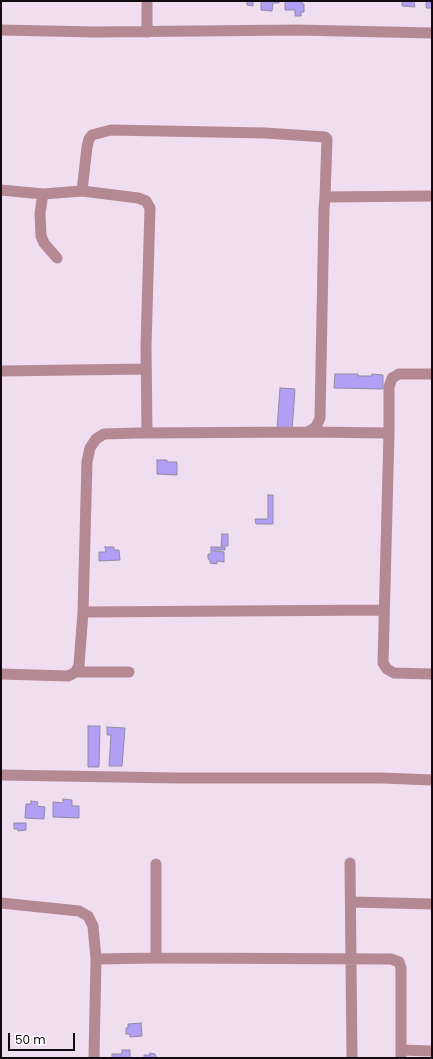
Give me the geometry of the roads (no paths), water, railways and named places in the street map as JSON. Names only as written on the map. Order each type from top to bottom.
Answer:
[{"type":"street","points":[[147,1],[147,32]]},
{"type":"street","points":[[1,30],[147,32],[297,30],[432,33]]},
{"type":"street","points":[[82,190],[89,139],[92,135],[101,132],[111,130],[265,133],[325,137],[327,139],[320,418],[316,427],[308,432]]},
{"type":"street","points":[[1,190],[43,194],[82,190],[138,198],[146,201],[150,208],[146,369],[147,432]]},
{"type":"street","points":[[43,194],[40,214],[41,236],[44,243],[57,258]]},
{"type":"street","points":[[326,197],[432,196]]},
{"type":"street","points":[[1,370],[146,369]]},
{"type":"street","points":[[432,374],[400,374],[392,378],[388,387],[390,433],[383,663],[387,669],[394,673],[432,674]]},
{"type":"street","points":[[76,672],[79,666],[83,612],[87,462],[90,448],[96,439],[104,434],[147,432],[390,433]]},
{"type":"street","points":[[83,612],[384,610]]},
{"type":"street","points":[[1,674],[68,676],[76,672],[128,672]]},
{"type":"street","points":[[1,775],[177,778],[382,778],[432,780]]},
{"type":"street","points":[[350,862],[352,1058]]},
{"type":"street","points":[[156,864],[156,958]]},
{"type":"street","points":[[350,902],[432,904]]},
{"type":"street","points":[[1,903],[79,911],[88,916],[93,926],[96,959],[94,1058]]},
{"type":"street","points":[[96,959],[391,959],[398,962],[401,968],[401,1054],[432,1051]]}]
